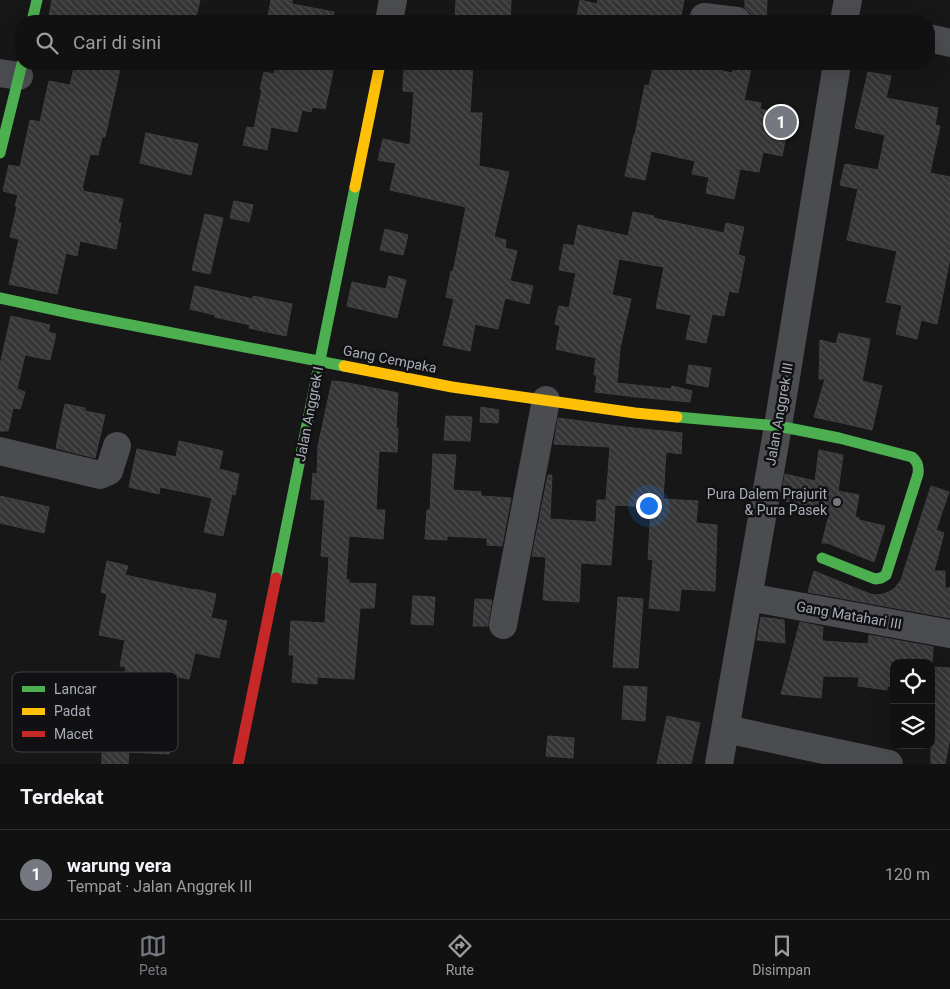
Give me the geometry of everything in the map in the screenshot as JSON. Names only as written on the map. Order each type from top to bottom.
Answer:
[{"type":"street","points":[[33,15],[37,0]]},
{"type":"street","points":[[390,15],[393,0]]},
{"type":"street","points":[[935,39],[950,43]]},
{"type":"street","name":"Jalan Anggrek I","points":[[238,764],[379,70]]},
{"type":"street","name":"Jalan Anggrek III","points":[[719,764],[778,426],[836,70]]},
{"type":"street","points":[[0,152],[13,71]]},
{"type":"street","name":"Gang Cempaka","points":[[0,298],[452,387],[635,412],[778,426],[839,438],[912,457],[918,464],[918,474],[886,575],[875,579],[822,558]]},
{"type":"street","points":[[503,625],[546,400]]},
{"type":"street","points":[[0,452],[100,475],[110,471],[117,446]]},
{"type":"street","name":"Gang Matahari III","points":[[748,597],[950,634]]},
{"type":"street","points":[[726,729],[889,764]]},
{"type":"building","points":[[52,0],[200,0],[196,15],[49,15]]},
{"type":"building","points":[[271,0],[292,0],[292,4],[334,12],[334,15],[268,15]]},
{"type":"building","points":[[456,0],[511,0],[510,15],[455,15]]},
{"type":"building","points":[[580,0],[597,4],[598,0],[684,0],[681,15],[577,15]]},
{"type":"building","points":[[745,0],[767,0],[766,15],[751,15],[745,8]]},
{"type":"building","points":[[74,70],[120,70],[105,137],[102,137],[98,155],[90,154],[82,189],[84,189],[83,191],[123,199],[118,223],[121,223],[116,249],[80,241],[77,256],[66,253],[57,294],[9,284],[19,239],[10,237],[18,195],[3,191],[9,165],[20,167],[30,120],[40,122],[49,81],[70,85]]},
{"type":"building","points":[[275,70],[333,71],[325,109],[312,107],[311,112],[302,110],[297,132],[271,127],[267,150],[243,145],[247,127],[254,128],[264,72],[274,74]]},
{"type":"building","points":[[404,70],[473,70],[470,113],[482,113],[479,166],[509,172],[494,237],[506,240],[505,248],[517,251],[510,281],[533,286],[529,304],[505,298],[498,329],[475,324],[470,351],[443,345],[454,299],[446,297],[466,207],[390,190],[396,163],[378,160],[383,139],[410,145],[414,92],[403,91]]},
{"type":"building","points":[[653,70],[718,70],[732,73],[733,70],[751,70],[744,100],[761,103],[760,109],[790,116],[782,156],[763,152],[759,172],[740,169],[734,199],[706,193],[709,177],[692,174],[695,161],[651,151],[645,180],[625,176],[645,85],[649,86]]},
{"type":"building","points":[[868,72],[891,76],[886,98],[938,108],[935,125],[940,126],[930,173],[950,177],[950,258],[937,324],[921,320],[917,339],[896,334],[902,305],[886,302],[897,251],[847,240],[858,189],[840,185],[845,164],[878,170],[885,135],[855,128]]},
{"type":"building","points":[[146,133],[198,144],[191,175],[140,163]]},
{"type":"building","points":[[234,201],[253,205],[249,222],[230,218]]},
{"type":"building","points":[[633,212],[724,233],[726,223],[744,227],[738,255],[745,257],[738,293],[729,291],[724,316],[712,314],[706,343],[686,339],[691,315],[656,308],[664,267],[619,259],[612,295],[631,299],[620,348],[617,383],[671,389],[672,386],[692,391],[690,402],[595,392],[596,358],[556,349],[560,326],[555,324],[559,306],[569,308],[576,273],[559,270],[564,244],[574,246],[578,225],[628,236]]},
{"type":"building","points":[[205,214],[223,218],[210,274],[192,270]]},
{"type":"building","points":[[385,229],[408,235],[403,255],[380,250]]},
{"type":"building","points":[[389,276],[406,280],[397,318],[347,306],[352,282],[386,289]]},
{"type":"building","points":[[195,286],[253,299],[253,296],[292,304],[286,336],[249,328],[250,325],[190,309]]},
{"type":"building","points":[[11,316],[50,325],[48,332],[56,334],[50,360],[25,355],[17,389],[25,392],[20,409],[13,408],[8,431],[0,431],[0,365]]},
{"type":"building","points":[[839,333],[870,339],[862,381],[882,386],[872,430],[814,417],[825,379],[819,379],[820,340],[836,344]]},
{"type":"building","points":[[689,365],[711,368],[708,387],[686,383]]},
{"type":"building","points":[[332,381],[398,393],[397,452],[379,451],[376,510],[385,510],[383,539],[349,536],[346,579],[349,580],[349,583],[376,584],[374,608],[360,608],[354,679],[317,677],[317,684],[292,682],[294,655],[289,655],[291,621],[325,623],[329,557],[321,556],[325,500],[311,499],[313,473],[317,474],[318,446]]},
{"type":"building","points":[[65,404],[105,415],[95,458],[56,448]]},
{"type":"building","points":[[481,407],[499,410],[498,423],[480,422]]},
{"type":"building","points":[[446,416],[472,417],[470,441],[444,440]]},
{"type":"building","points":[[558,418],[682,433],[681,454],[666,452],[663,499],[698,501],[696,523],[717,525],[715,591],[681,589],[679,611],[649,608],[653,560],[648,559],[651,507],[615,505],[611,565],[581,563],[579,602],[543,600],[546,557],[532,556],[548,475],[552,475],[550,519],[596,522],[597,500],[606,500],[610,447],[554,444]]},
{"type":"building","points":[[179,441],[223,451],[219,469],[239,474],[235,495],[232,494],[223,536],[204,532],[212,498],[160,487],[159,494],[129,487],[137,449],[176,457]]},
{"type":"building","points":[[819,450],[843,455],[838,491],[859,495],[855,517],[859,518],[859,520],[885,526],[874,562],[828,543],[822,543],[830,511],[781,500],[785,474],[815,481]]},
{"type":"building","points":[[433,454],[456,455],[453,490],[481,492],[481,496],[511,498],[502,546],[487,545],[487,538],[447,536],[447,540],[425,539],[427,510],[430,510]]},
{"type":"building","points":[[931,486],[949,492],[936,530],[944,533],[934,571],[945,571],[945,588],[950,588],[950,618],[808,592],[814,571],[870,594],[883,594],[895,588],[901,580]]},
{"type":"building","points":[[0,496],[49,507],[44,533],[0,523]]},
{"type":"building","points":[[107,561],[128,566],[125,575],[216,594],[211,618],[227,621],[219,658],[195,653],[189,679],[178,677],[178,672],[125,672],[126,667],[120,666],[125,640],[99,635],[107,594],[101,592]]},
{"type":"building","points":[[413,596],[435,597],[433,625],[411,624]]},
{"type":"building","points":[[618,597],[643,599],[638,668],[613,667]]},
{"type":"building","points":[[475,599],[492,600],[488,626],[473,626]]},
{"type":"building","points":[[761,617],[784,620],[785,643],[757,640]]},
{"type":"building","points":[[800,622],[823,627],[822,641],[868,644],[869,635],[933,647],[932,659],[890,659],[890,686],[887,686],[887,690],[858,686],[859,677],[823,676],[821,698],[781,694]]},
{"type":"building","points":[[935,667],[950,668],[950,738],[945,764],[931,764],[931,749],[935,749]]},
{"type":"building","points":[[624,686],[647,687],[645,721],[622,719]]},
{"type":"building","points":[[667,716],[700,723],[691,764],[657,764]]},
{"type":"building","points":[[548,736],[574,738],[573,758],[546,756]]},
{"type":"building","points":[[102,752],[129,752],[128,764],[102,764]]},
{"type":"building","points":[[129,752],[169,752],[169,754]]},
{"type":"traffic: fast","points":[[33,15],[37,0]]},
{"type":"traffic: fast","points":[[0,153],[21,70]]},
{"type":"traffic: fast","points":[[276,578],[355,187]]},
{"type":"traffic: fast","points":[[0,298],[344,366]]},
{"type":"traffic: fast","points":[[677,417],[778,426],[839,438],[912,457],[918,465],[918,474],[886,575],[875,579],[822,558]]},
{"type":"traffic: slow","points":[[355,187],[379,70]]},
{"type":"traffic: slow","points":[[344,366],[452,387],[635,413],[677,417]]},
{"type":"traffic: jam","points":[[238,764],[276,578]]},
{"type":"place","name":"warung vera","points":[[781,122]]},
{"type":"place","name":"Pura Dalem Prajurit & Pura Pasek","points":[[837,502]]}]
